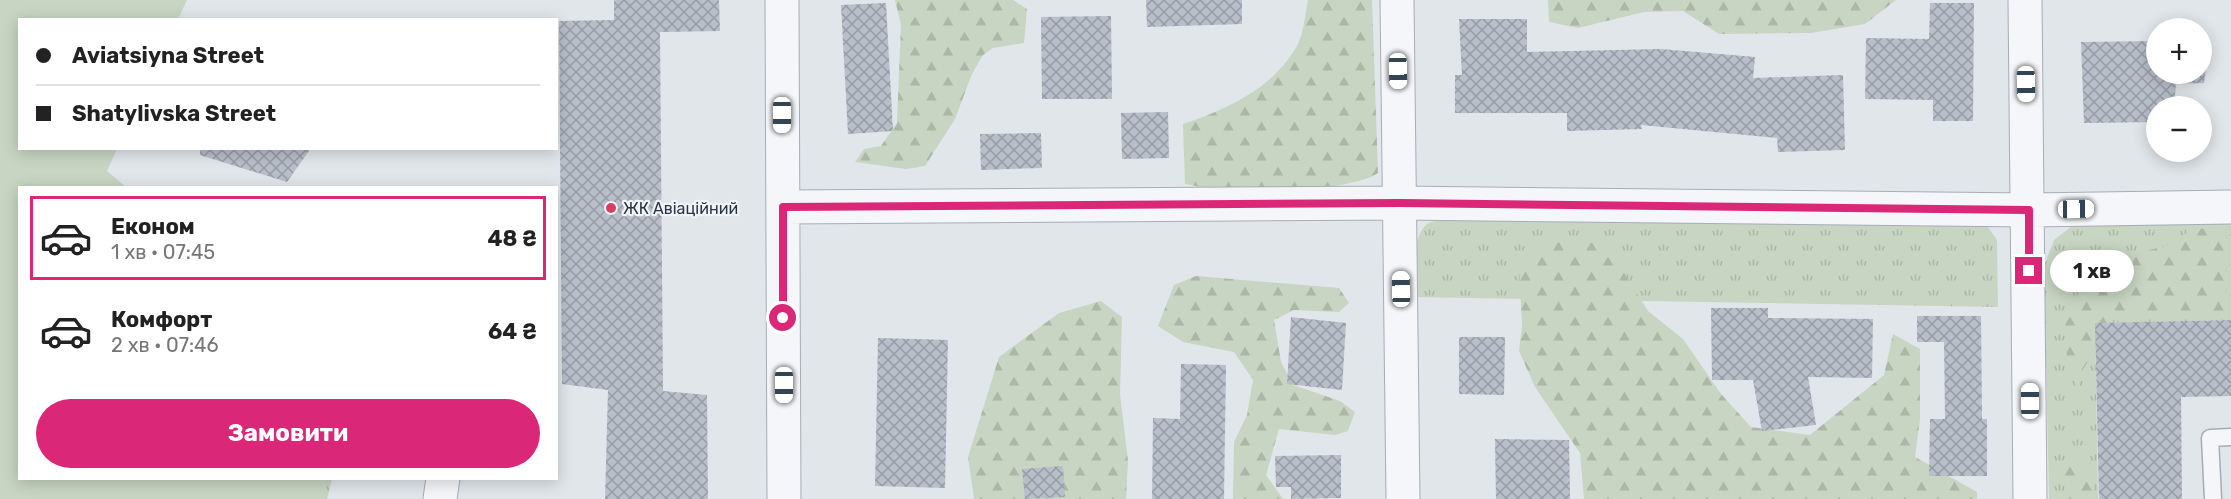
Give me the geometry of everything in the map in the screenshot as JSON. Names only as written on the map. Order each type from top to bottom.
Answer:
[{"type":"street","points":[[782,0],[784,499]]},
{"type":"street","points":[[1397,0],[1403,499]]},
{"type":"street","points":[[2025,0],[2029,210],[2030,499]]},
{"type":"street","points":[[783,207],[1400,203],[2029,210],[2231,207]]},
{"type":"street","points":[[440,499],[443,480]]},
{"type":"lane","points":[[2213,499],[2210,438],[2231,437]]},
{"type":"green space","points":[[0,0],[187,0],[178,18],[18,18],[18,150],[117,150],[107,171],[125,186],[18,186],[18,480],[309,480],[308,499],[0,499]]},
{"type":"green space","points":[[895,0],[1013,0],[1027,9],[1024,43],[993,48],[983,55],[972,74],[955,119],[925,166],[906,169],[855,162],[864,149],[881,146],[897,123],[901,25]]},
{"type":"green space","points":[[1308,0],[1372,0],[1378,173],[1348,184],[1279,191],[1237,191],[1185,184],[1183,124],[1216,112],[1247,96],[1275,74],[1297,46],[1303,29]]},
{"type":"green space","points":[[1548,0],[1896,0],[1865,24],[1811,33],[1719,34],[1683,11],[1644,12],[1578,28],[1549,22]]},
{"type":"green space","points":[[1444,219],[1985,223],[1997,240],[1998,307],[1411,297],[1414,256],[1419,235],[1429,223]]},
{"type":"green space","points":[[2231,221],[2231,320],[2095,323],[2098,499],[2049,499],[2044,266],[2054,240],[2072,226]]},
{"type":"green space","points":[[2231,225],[2231,314],[2116,316],[2082,371],[2078,387],[2067,362],[2065,314],[2098,268],[2112,259],[2166,246],[2191,230]]},
{"type":"green space","points":[[1564,241],[1606,244],[1648,311],[1683,339],[1721,394],[1751,427],[1810,435],[1884,375],[1893,334],[1920,349],[1920,419],[1915,457],[1977,492],[1977,499],[1584,499],[1580,453],[1535,387],[1519,351],[1522,326],[1519,265],[1534,248]]},
{"type":"green space","points":[[1196,276],[1339,288],[1349,303],[1339,312],[1294,310],[1274,320],[1281,362],[1293,385],[1340,401],[1355,412],[1348,431],[1335,435],[1279,429],[1266,475],[1283,499],[1233,499],[1234,442],[1247,415],[1253,380],[1234,352],[1183,342],[1158,326],[1174,285]]},
{"type":"green space","points":[[1101,301],[1122,317],[1120,394],[1128,461],[1126,499],[974,499],[968,457],[999,357],[1059,313]]},
{"type":"green space","points":[[2070,465],[2092,471],[2093,499],[2065,499],[2064,473]]},
{"type":"green space","points":[[265,480],[332,480],[327,499],[259,499]]},
{"type":"building","name":"ЖК Авіаційний","points":[[614,0],[719,0],[720,31],[660,32],[663,391],[707,395],[708,499],[605,499],[608,390],[562,384],[559,21],[614,20]]},
{"type":"building","points":[[1146,0],[1242,0],[1242,24],[1147,27]]},
{"type":"building","points":[[886,3],[893,131],[848,134],[841,5]]},
{"type":"building","points":[[1930,3],[1974,3],[1973,121],[1933,121],[1933,100],[1865,99],[1866,38],[1929,39]]},
{"type":"building","points":[[1111,16],[1112,99],[1042,99],[1041,17]]},
{"type":"building","points":[[1459,19],[1527,19],[1527,52],[1661,49],[1755,57],[1753,78],[1843,75],[1845,150],[1778,152],[1777,138],[1641,125],[1642,129],[1567,131],[1567,113],[1455,113],[1455,75],[1462,75]]},
{"type":"building","points":[[2146,41],[2146,84],[2176,84],[2175,96],[2146,96],[2146,122],[2084,123],[2081,42]]},
{"type":"building","points":[[1168,112],[1169,158],[1122,159],[1121,113]]},
{"type":"building","points":[[1041,133],[1042,168],[981,170],[980,134]]},
{"type":"building","points":[[200,150],[310,150],[287,182],[200,155]]},
{"type":"building","points":[[1711,308],[1768,308],[1768,318],[1873,319],[1872,378],[1808,377],[1816,425],[1762,431],[1753,380],[1712,380]]},
{"type":"building","points":[[1917,316],[1981,316],[1982,419],[1987,419],[1987,476],[1929,476],[1930,419],[1945,419],[1944,342],[1917,342]]},
{"type":"building","points":[[1291,317],[1346,323],[1342,390],[1287,384]]},
{"type":"building","points":[[2231,320],[2231,396],[2181,397],[2182,499],[2099,499],[2095,323]]},
{"type":"building","points":[[1459,337],[1505,337],[1504,395],[1459,394]]},
{"type":"building","points":[[878,338],[948,340],[945,488],[875,486]]},
{"type":"building","points":[[1181,364],[1226,365],[1224,499],[1152,499],[1153,418],[1180,419]]},
{"type":"building","points":[[1495,439],[1569,440],[1570,499],[1496,499]]},
{"type":"building","points":[[1341,455],[1341,498],[1291,499],[1291,487],[1276,487],[1275,456]]},
{"type":"building","points":[[1063,466],[1065,497],[1025,499],[1022,469]]},
{"type":"place","name":"ЖК Авіаційний","points":[[611,208]]},
{"type":"route","points":[[783,318],[783,207],[1400,203],[2029,210],[2029,271]]}]
